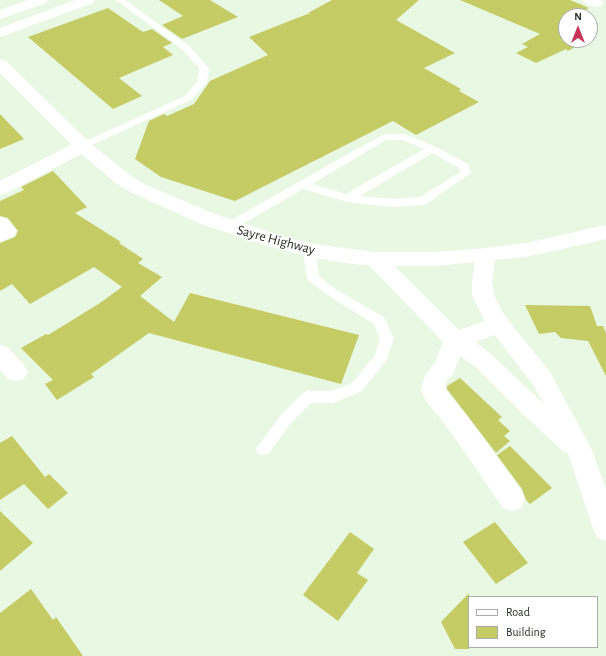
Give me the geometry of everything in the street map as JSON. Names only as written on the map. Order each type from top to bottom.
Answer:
[{"type":"main road","points":[[0,15],[41,0]]},
{"type":"main road","points":[[0,24],[65,0]]},
{"type":"main road","points":[[0,33],[88,0]]},
{"type":"main road","name":"Sayre Highway","points":[[0,64],[83,146],[124,180],[137,188],[228,227],[309,250],[375,259],[435,259],[486,255],[533,248],[606,232]]},
{"type":"main road","points":[[0,189],[83,146]]},
{"type":"main road","points":[[0,224],[7,231],[0,235]]},
{"type":"main road","points":[[486,255],[482,281],[483,295],[489,309],[499,325],[542,379],[551,394],[580,450],[606,528]]},
{"type":"main road","points":[[375,259],[455,340],[484,361],[533,409],[580,450]]},
{"type":"main road","points":[[455,340],[499,325]]},
{"type":"main road","points":[[455,340],[445,367],[434,382],[433,389],[435,395],[459,424],[512,499]]},
{"type":"main road","points":[[0,354],[16,372]]},
{"type":"lane","points":[[83,146],[188,98],[202,83],[204,68],[186,48],[120,0]]},
{"type":"lane","points":[[228,227],[384,137],[406,137],[464,166],[466,173],[422,201],[393,203],[347,198],[302,185]]},
{"type":"lane","points":[[347,198],[432,149]]},
{"type":"lane","points":[[263,449],[285,420],[308,397],[333,397],[357,387],[381,357],[387,339],[379,321],[333,293],[313,278],[309,250]]},
{"type":"building","points":[[159,0],[210,0],[238,17],[182,39],[162,25],[183,16]]},
{"type":"building","points":[[332,0],[419,0],[396,20],[455,53],[424,68],[461,89],[459,91],[479,102],[416,135],[393,121],[235,201],[161,177],[135,159],[149,121],[164,114],[167,116],[194,104],[210,81],[268,55],[249,37],[310,13],[308,13]]},
{"type":"building","points":[[460,0],[570,0],[589,8],[558,8],[558,48],[573,48],[568,51],[566,49],[536,63],[516,53],[528,47],[522,44],[540,34]]},
{"type":"building","points":[[108,8],[143,32],[152,29],[172,43],[163,47],[173,55],[119,78],[142,96],[113,109],[28,37]]},
{"type":"building","points":[[0,114],[24,139],[0,149]]},
{"type":"building","points":[[53,171],[87,207],[75,213],[121,242],[119,243],[143,259],[138,263],[162,277],[140,296],[174,322],[190,293],[359,335],[341,384],[149,333],[91,374],[94,377],[57,400],[45,384],[53,380],[21,348],[46,334],[48,335],[100,303],[122,287],[94,267],[30,304],[12,284],[0,291],[0,243],[15,237],[18,231],[8,218],[0,216],[0,201],[24,190],[21,187]]},
{"type":"building","points":[[525,305],[590,306],[597,326],[603,326],[606,333],[606,376],[588,341],[561,338],[555,332],[539,334]]},
{"type":"building","points":[[460,378],[502,417],[498,420],[510,431],[504,436],[510,441],[496,453],[447,389],[447,386]]},
{"type":"building","points":[[12,436],[45,477],[49,474],[68,493],[48,509],[24,484],[0,500],[0,443]]},
{"type":"building","points":[[510,446],[552,488],[530,504],[526,500],[522,489],[497,455]]},
{"type":"building","points":[[0,511],[33,543],[0,571]]},
{"type":"building","points":[[495,522],[528,563],[496,584],[463,542]]},
{"type":"building","points":[[350,532],[374,549],[357,573],[368,580],[338,621],[303,595]]},
{"type":"building","points":[[31,589],[53,620],[56,617],[83,656],[0,656],[0,613]]},
{"type":"building","points":[[469,593],[469,649],[455,649],[441,622]]}]
